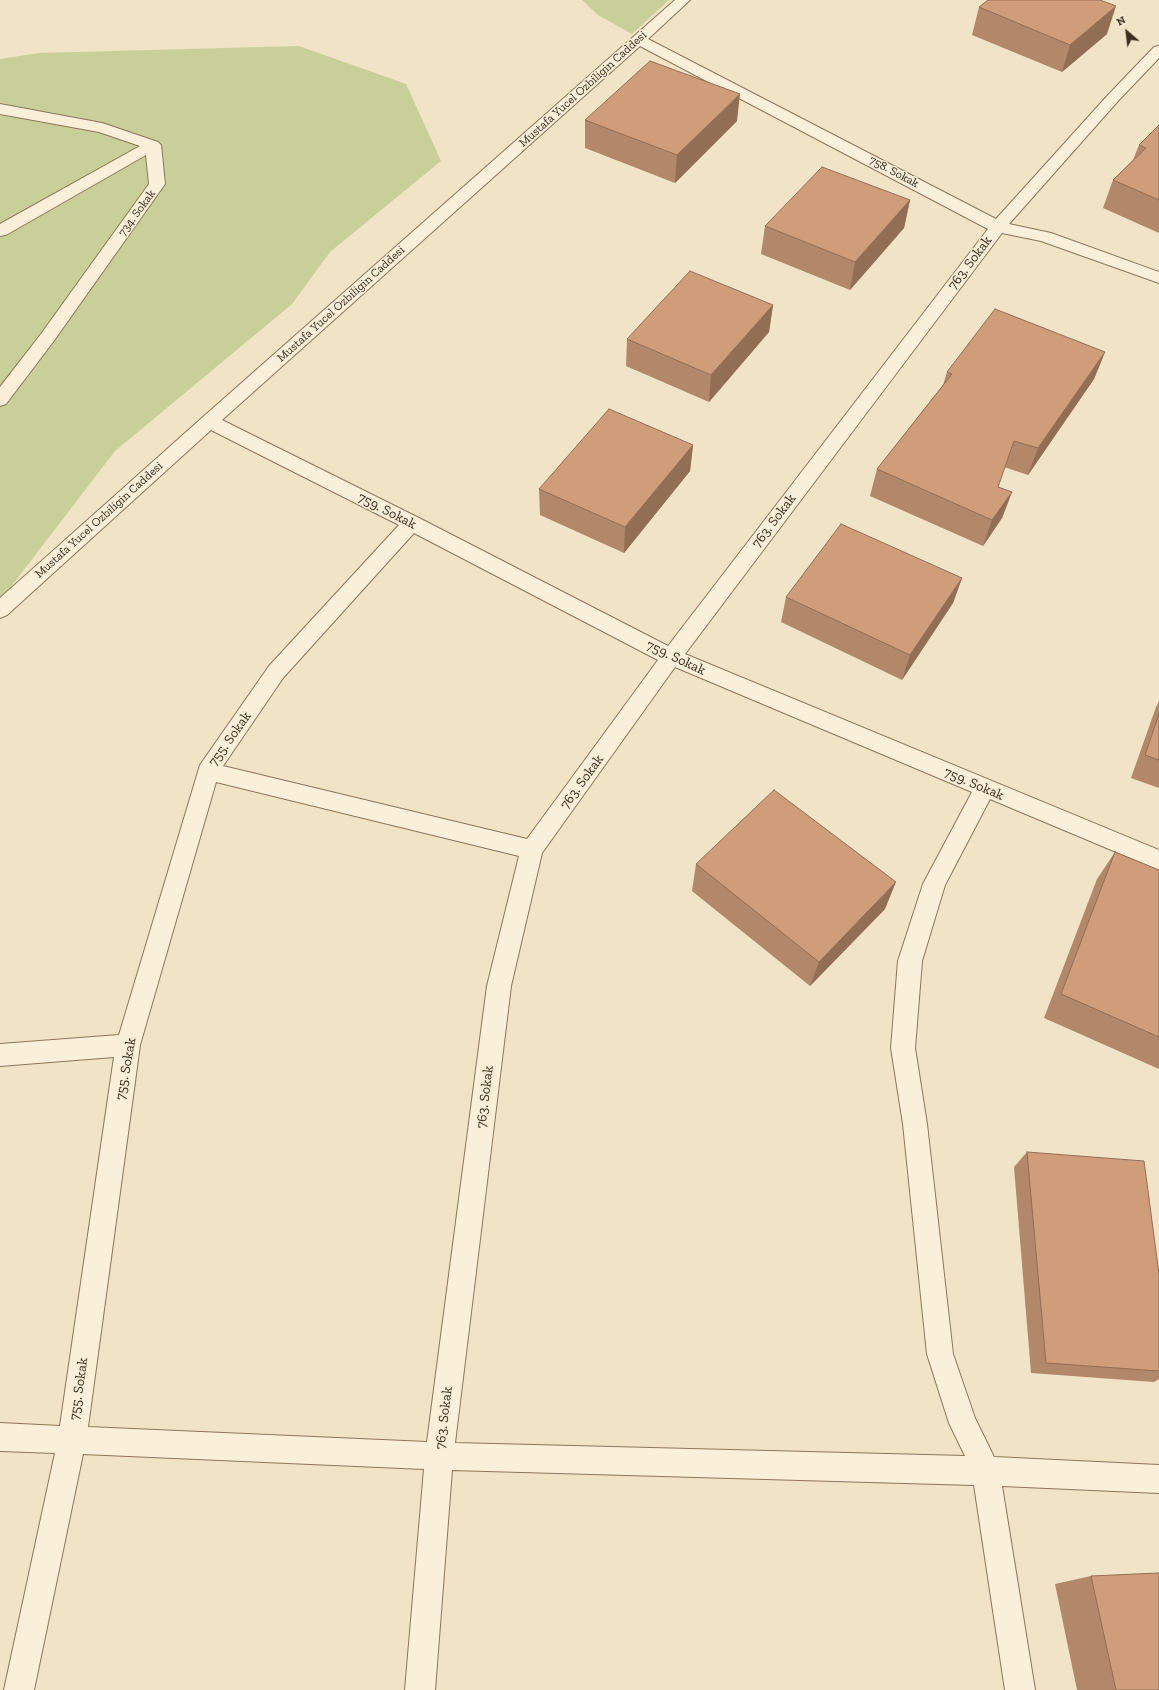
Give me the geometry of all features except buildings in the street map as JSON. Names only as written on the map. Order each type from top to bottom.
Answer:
[{"type":"street","name":"Mustafa Yucel Ozbiligin Caddesi","points":[[0,610],[209,421],[683,0]]},
{"type":"street","name":"758. Sokak","points":[[639,40],[998,227],[1045,237],[1159,278]]},
{"type":"street","name":"763. Sokak","points":[[420,1690],[439,1456],[499,986],[532,850],[671,657],[998,227],[1113,98],[1159,50]]},
{"type":"street","points":[[0,109],[102,128],[153,145]]},
{"type":"street","points":[[0,231],[153,145]]},
{"type":"street","name":"734. Sokak","points":[[0,400],[47,338],[157,184],[153,145]]},
{"type":"street","name":"759. Sokak","points":[[209,421],[412,523],[671,657],[984,789],[1159,860]]},
{"type":"street","name":"755. Sokak","points":[[19,1690],[72,1440],[128,1046],[208,771],[276,672],[412,523]]},
{"type":"street","points":[[208,771],[532,850]]},
{"type":"street","points":[[984,789],[934,884],[910,961],[903,1048],[915,1124],[940,1354],[963,1422],[986,1471],[1020,1690]]},
{"type":"street","points":[[0,1055],[128,1046]]},
{"type":"street","points":[[0,1437],[439,1456],[986,1471],[1159,1480]]},
{"type":"green space","points":[[582,0],[669,0],[632,34],[598,15]]},
{"type":"green space","points":[[299,46],[406,84],[441,161],[330,252],[292,304],[115,451],[0,601],[0,59],[39,53]]}]
